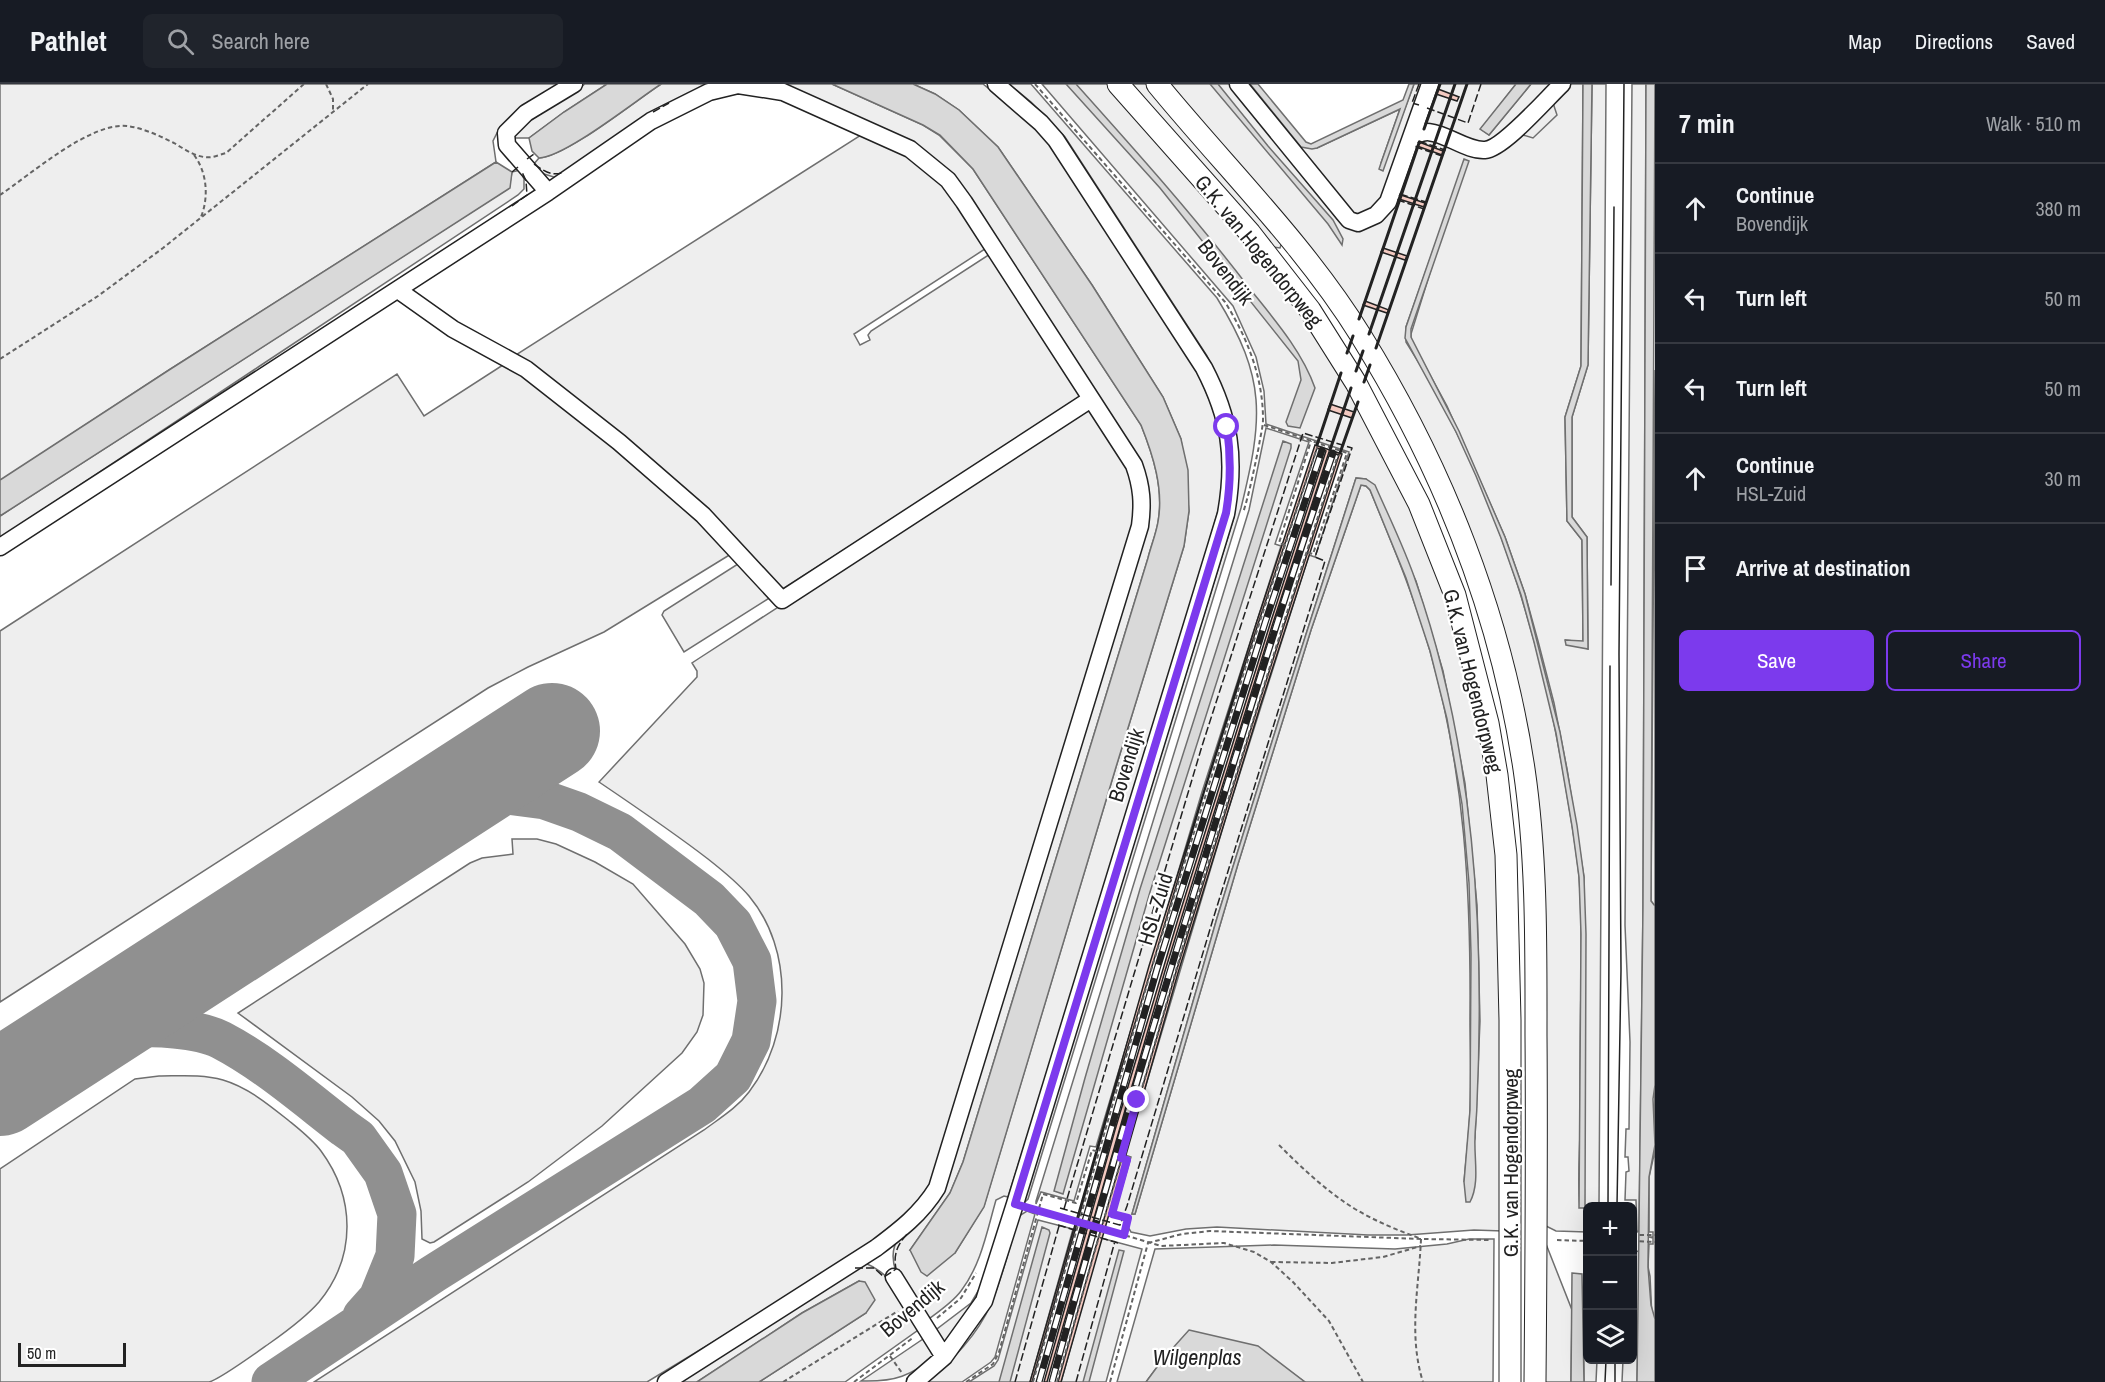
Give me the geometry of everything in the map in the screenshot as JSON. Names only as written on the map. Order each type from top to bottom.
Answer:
[{"type":"main road","name":"G.K. van Hogendorpweg","points":[[1118,84],[1250,233],[1310,310],[1356,383],[1409,484],[1455,595],[1488,723],[1506,855],[1510,1031],[1510,1382]]},
{"type":"main road","name":"G.K. van Hogendorpweg","points":[[1157,84],[1303,254],[1360,333],[1410,420],[1444,492],[1481,586],[1515,716],[1533,852],[1536,1018],[1535,1382]]},
{"type":"street","points":[[548,192],[507,145],[506,133],[526,113],[574,84]]},
{"type":"street","name":"Bovendijk","points":[[910,1379],[944,1357],[984,1301],[1023,1206],[1226,513],[1230,492],[1232,459],[1227,427],[1217,393],[1204,368],[1056,140],[1041,123],[996,84]]},
{"type":"street","points":[[1238,84],[1344,214],[1354,222],[1363,222],[1376,216],[1388,202],[1430,84]]},
{"type":"street","points":[[1409,144],[1417,134],[1425,132],[1440,135],[1474,149],[1492,149],[1504,141],[1562,84]]},
{"type":"street","points":[[0,547],[548,192],[651,121],[709,92],[738,85],[783,92],[910,149],[948,180],[1134,465],[1141,483],[1143,503],[1140,526],[937,1188],[926,1205],[909,1223],[876,1248],[666,1382]]},
{"type":"street","points":[[398,290],[453,329],[526,369],[619,442],[704,515],[782,600],[1091,399]]},
{"type":"street","points":[[894,1277],[944,1357]]},
{"type":"path","points":[[0,195],[72,145],[102,129],[126,126],[142,130],[172,142],[194,155],[212,157],[226,153],[304,84]]},
{"type":"path","points":[[326,84],[333,99],[333,111]]},
{"type":"path","points":[[0,359],[98,296],[368,84]]},
{"type":"path","name":"Bovendijk","points":[[1035,84],[1225,302],[1237,320],[1257,374],[1263,425],[1241,520]]},
{"type":"path","points":[[194,155],[204,172],[206,190],[204,208],[200,218]]},
{"type":"path","points":[[1263,425],[1347,453],[1313,554],[1306,552]]},
{"type":"path","points":[[1285,545],[1279,543],[1311,441]]},
{"type":"path","name":"HSL-Zuid","points":[[1033,1382],[1202,805],[1317,448]]},
{"type":"path","name":"HSL-Zuid","points":[[1057,1382],[1220,824],[1338,455]]},
{"type":"path","points":[[1278,1145],[1311,1177],[1354,1208],[1387,1226],[1421,1239]]},
{"type":"path","points":[[966,1382],[993,1364],[996,1358],[1043,1194],[1076,1203],[1092,1150],[1099,1152]]},
{"type":"path","points":[[1121,1158],[1127,1160],[1112,1214],[1128,1218],[1124,1235]]},
{"type":"path","points":[[1023,1206],[1161,1246],[1224,1243],[1254,1252],[1271,1262],[1293,1282],[1329,1321],[1363,1382]]},
{"type":"path","points":[[1148,1243],[1182,1234],[1210,1231],[1490,1240]]},
{"type":"path","points":[[1637,1234],[1653,1235]]},
{"type":"path","points":[[1421,1239],[1414,1318],[1417,1364],[1423,1382]]},
{"type":"path","points":[[1557,1240],[1583,1241]]},
{"type":"path","points":[[1637,1241],[1655,1242]]},
{"type":"path","points":[[1110,1382],[1148,1243]]},
{"type":"path","points":[[1271,1262],[1332,1263],[1383,1257],[1421,1246]]},
{"type":"path","name":"Bovendijk","points":[[854,1382],[962,1298],[976,1272]]},
{"type":"path","points":[[783,1382],[885,1317],[911,1304]]},
{"type":"path","points":[[890,1356],[910,1379]]},
{"type":"shaded area","points":[[0,84],[561,84],[500,127],[493,141],[496,162],[169,370],[0,481]]},
{"type":"shaded area","points":[[585,84],[607,84],[529,138],[511,138],[524,125]]},
{"type":"shaded area","points":[[661,84],[723,84],[557,178],[544,174],[533,165],[539,158],[551,155],[583,139]]},
{"type":"shaded area","points":[[763,84],[832,84],[923,125],[939,135],[973,169],[1141,425],[1150,448],[1160,497],[1155,536],[963,1162],[950,1193],[910,1250],[955,1253],[984,1206],[1184,546],[1189,511],[1181,439],[1163,397],[1092,285],[998,147],[959,110],[935,94],[913,84],[983,84],[1036,127],[1049,142],[1189,357],[1212,407],[1220,440],[1222,476],[1217,514],[1008,1197],[1004,1196],[996,1200],[983,1247],[968,1281],[945,1307],[926,1321],[895,1270],[894,1248],[901,1234],[921,1219],[1148,493],[942,170]]},
{"type":"shaded area","points":[[1009,84],[1031,84],[1217,298],[1245,352],[1256,400],[1254,449],[1241,508],[1028,1199],[1025,1202],[1234,517],[1238,473],[1231,415],[1207,356],[1065,137],[1031,102]]},
{"type":"shaded area","points":[[1042,84],[1110,84],[1243,236],[1332,357],[1398,476],[1442,584],[1485,744],[1500,873],[1503,1231],[1474,1230],[1407,1235],[1368,1235],[1217,1227],[1186,1229],[1150,1236],[1131,1232],[1128,1227],[1130,1217],[1115,1212],[1131,1157],[1125,1155],[1227,814],[1309,555],[1315,557],[1349,452],[1266,424],[1264,391],[1256,357],[1233,306]],"holes":[[[1356,478],[1366,479],[1416,581],[1443,671],[1465,783],[1477,905],[1480,1021],[1475,1138],[1464,1182],[1471,1099],[1470,972],[1467,880],[1458,788],[1442,697],[1424,630],[1370,490],[1361,485],[1311,630],[1238,864],[1135,1214],[1132,1214],[1217,918],[1284,703]]]},
{"type":"shaded area","points":[[1132,84],[1146,84],[1282,242],[1280,248],[1273,247]]},
{"type":"shaded area","points":[[1170,84],[1232,84],[1346,223],[1372,224],[1409,156],[1424,137],[1479,155],[1520,134],[1526,135],[1554,108],[1553,103],[1567,84],[1583,84],[1581,366],[1565,417],[1567,521],[1582,540],[1583,642],[1565,640],[1588,649],[1587,537],[1572,517],[1572,417],[1588,365],[1592,84],[1606,84],[1599,1202],[1583,1202],[1583,1232],[1556,1231],[1546,1226],[1545,936],[1472,536],[1453,488],[1406,395],[1380,350]],"holes":[[[1465,160],[1411,340],[1447,406],[1505,537],[1525,594],[1538,641],[1554,703],[1567,769],[1584,877],[1580,1208],[1580,891],[1573,830],[1554,726],[1526,611],[1486,499],[1436,392],[1406,342],[1406,327]]]},
{"type":"shaded area","points":[[1243,84],[1250,84],[1301,147],[1317,148],[1400,109],[1381,163],[1382,170],[1414,84],[1426,84],[1381,203],[1361,215],[1349,211]]},
{"type":"shaded area","points":[[1434,84],[1516,84],[1481,129],[1489,135],[1531,84],[1559,84],[1502,137],[1481,146],[1424,125]]},
{"type":"shaded area","points":[[1632,84],[1646,84],[1643,906],[1639,1231],[1637,1232],[1637,1202],[1636,1200],[1625,1200],[1626,1172],[1629,1171],[1628,1157],[1625,1157],[1626,1129],[1629,1129],[1630,1042],[1625,925]]},
{"type":"shaded area","points":[[1553,103],[1557,115],[1533,138],[1520,134]]},
{"type":"shaded area","points":[[864,133],[903,151],[936,175],[988,247],[854,334],[860,345],[870,340],[868,335],[871,331],[990,254],[1082,398],[781,590],[511,358]]},
{"type":"shaded area","points":[[520,170],[524,179],[524,189],[518,195],[0,538],[0,516],[509,188],[512,172]]},
{"type":"shaded area","points":[[506,363],[666,488],[731,554],[604,632],[488,688],[0,1002],[0,631],[397,374],[424,416]]},
{"type":"shaded area","points":[[1655,370],[1655,906],[1651,901]]},
{"type":"shaded area","points":[[1087,407],[1119,454],[1132,481],[1137,506],[1131,543],[934,1180],[907,1220],[804,1287],[647,1382],[314,1382],[704,1130],[734,1108],[749,1092],[763,1070],[780,1020],[782,993],[780,967],[774,942],[764,918],[749,896],[719,867],[599,782],[697,677],[697,671],[692,663]]},
{"type":"shaded area","points":[[1266,428],[1309,442],[1275,544],[1281,546],[1202,792],[1096,1147],[1090,1146],[1074,1201],[1041,1192],[1036,1204],[1249,510]]},
{"type":"shaded area","points":[[741,562],[771,597],[684,652],[662,615],[664,611]]},
{"type":"shaded area","points":[[512,839],[537,839],[556,844],[595,862],[633,884],[685,944],[700,969],[704,983],[703,1015],[697,1032],[682,1053],[602,1126],[528,1182],[430,1243],[422,1239],[421,1211],[415,1182],[395,1141],[379,1121],[352,1097],[238,1013],[470,863],[482,858],[513,854]]},
{"type":"shaded area","points":[[1655,1074],[1655,1382],[1648,1267],[1649,1244],[1653,1244],[1653,1238],[1649,1237],[1653,1237],[1653,1232],[1649,1232],[1649,1177],[1654,1155]]},
{"type":"shaded area","points":[[159,1076],[207,1077],[232,1083],[265,1102],[301,1131],[321,1151],[340,1188],[347,1226],[340,1265],[331,1284],[319,1302],[296,1324],[240,1364],[209,1382],[0,1382],[0,1169],[135,1079]]},
{"type":"shaded area","points":[[1027,1211],[1035,1214],[995,1357],[962,1382],[928,1382],[964,1346],[985,1316],[999,1283],[1019,1216]]},
{"type":"shaded area","points":[[1038,1220],[1073,1229],[1030,1382],[969,1382],[994,1366],[998,1360]]},
{"type":"shaded area","points":[[1101,1238],[1142,1249],[1106,1382],[1061,1382]]},
{"type":"shaded area","points":[[1469,1239],[1494,1239],[1493,1382],[1305,1382],[1277,1362],[1163,1359],[1146,1382],[1117,1382],[1155,1249],[1274,1245],[1395,1249],[1447,1244]]},
{"type":"shaded area","points":[[1546,1244],[1572,1310],[1571,1382],[1544,1382]]},
{"type":"shaded area","points":[[1637,1251],[1640,1252],[1637,1382],[1622,1382],[1623,1364],[1637,1364]]},
{"type":"shaded area","points":[[865,1263],[892,1282],[921,1328],[845,1382],[759,1382],[866,1313],[859,1281],[802,1313],[697,1382],[674,1382]]},
{"type":"shaded area","points":[[980,1288],[979,1300],[943,1350],[933,1332],[971,1303]]},
{"type":"shaded area","points":[[926,1337],[937,1355],[927,1362],[910,1373],[893,1379],[861,1381]]},
{"type":"shaded area","points":[[1584,1364],[1597,1364],[1596,1382],[1584,1382]]},
{"type":"water","points":[[607,84],[661,84],[582,139],[565,148],[539,158],[532,151],[529,138]]},
{"type":"water","points":[[832,84],[913,84],[935,94],[959,110],[998,147],[1092,285],[1163,397],[1181,439],[1188,470],[1189,511],[1184,546],[984,1207],[955,1253],[927,1276],[921,1272],[910,1250],[950,1193],[963,1162],[1155,536],[1160,497],[1150,448],[1141,425],[973,169],[940,135]]},
{"type":"water","points":[[1066,84],[1076,84],[1143,160],[1208,236],[1287,336],[1303,361],[1315,388],[1300,428],[1288,426],[1286,422],[1301,380],[1298,361],[1160,188]]},
{"type":"water","points":[[1210,84],[1218,84],[1268,146],[1333,220],[1343,239],[1342,245],[1328,224]]},
{"type":"water","points":[[1250,84],[1258,84],[1306,142],[1311,144],[1403,100],[1409,84],[1414,84],[1383,171],[1379,169],[1400,109],[1312,149],[1301,147]]},
{"type":"water","points":[[1516,84],[1531,84],[1489,135],[1480,129]]},
{"type":"water","points":[[1583,84],[1592,84],[1588,365],[1572,417],[1572,517],[1587,537],[1588,649],[1566,645],[1565,640],[1583,641],[1582,540],[1567,521],[1565,417],[1581,366]]},
{"type":"water","points":[[1646,84],[1655,84],[1651,901],[1655,906],[1655,1085],[1653,1099],[1655,1145],[1649,1177],[1648,1267],[1651,1305],[1655,1319],[1655,1382],[1637,1382],[1643,906]]},
{"type":"water","points":[[1464,159],[1469,161],[1411,329],[1411,337],[1459,431],[1505,537],[1525,594],[1560,732],[1584,877],[1586,934],[1585,1202],[1583,1202],[1583,1208],[1579,1208],[1581,934],[1579,877],[1556,733],[1521,595],[1501,538],[1456,432],[1405,338],[1406,327]]},
{"type":"water","points":[[496,162],[512,172],[510,188],[0,516],[0,480]]},
{"type":"water","points":[[1283,441],[1291,444],[1291,448],[1150,892],[1063,1194],[1054,1191],[1140,889]]},
{"type":"water","points":[[1356,478],[1366,479],[1375,485],[1412,570],[1436,645],[1463,773],[1477,905],[1479,971],[1476,1179],[1473,1195],[1470,1202],[1466,1202],[1464,1182],[1470,1110],[1471,954],[1469,883],[1462,804],[1447,719],[1430,651],[1406,578],[1370,490],[1361,485],[1311,630],[1238,864],[1135,1214],[1132,1214],[1217,918]]},
{"type":"water","points":[[1042,1227],[1050,1233],[1010,1382],[999,1382]]},
{"type":"water","points":[[1119,1250],[1124,1251],[1089,1382],[1083,1382]]},
{"type":"water","points":[[1572,1273],[1582,1274],[1584,1382],[1571,1382]]},
{"type":"water","points":[[859,1281],[865,1282],[875,1300],[866,1313],[759,1382],[697,1382],[802,1313]]},
{"type":"water","name":"Wilgenplas","points":[[1189,1330],[1258,1346],[1305,1382],[1146,1382]]},
{"type":"building","points":[[1438,89],[1459,97],[1457,101],[1436,94]]},
{"type":"building","points":[[1419,142],[1443,151],[1442,155],[1417,146]]},
{"type":"building","points":[[1401,195],[1425,203],[1424,207],[1399,199]]},
{"type":"building","points":[[1383,248],[1407,256],[1405,260],[1381,252]]},
{"type":"building","points":[[1365,301],[1389,310],[1387,313],[1363,305]]},
{"type":"building","points":[[1330,404],[1354,412],[1352,418],[1328,410]]},
{"type":"building","points":[[1315,445],[1342,454],[1260,707],[1178,973],[1061,1382],[1058,1382],[1094,1253],[1176,972],[1339,455],[1329,452],[1272,626],[1165,971],[1047,1382],[1044,1382],[1115,1130],[1178,919],[1326,451],[1317,448],[1204,793],[1114,1093],[1032,1382],[1030,1382],[1149,966],[1257,621]]},
{"type":"taxiway","points":[[271,1382],[433,1274],[702,1105],[733,1077],[751,1041],[757,1001],[752,961],[733,924],[709,899],[620,832],[579,812],[545,800],[507,795],[466,802],[402,828]]},
{"type":"taxiway","points":[[33,1067],[115,1033],[161,1028],[212,1036],[237,1049],[284,1081],[358,1138],[383,1173],[397,1214],[395,1256],[378,1298],[362,1316]]},
{"type":"runway","points":[[0,1088],[552,731]]},
{"type":"tram line","points":[[1617,1202],[1621,970],[1619,654],[1624,84]]},
{"type":"tram line","points":[[1611,585],[1614,207]]},
{"type":"tram line","points":[[1608,1202],[1610,666]]},
{"type":"tram line","points":[[1605,1382],[1606,1364]]},
{"type":"tram line","points":[[1615,1364],[1615,1382]]},
{"type":"railway","points":[[1039,1382],[1157,969],[1265,623],[1322,450]]},
{"type":"railway","points":[[1052,1382],[1163,995],[1266,660],[1333,453]]},
{"type":"fence","points":[[1419,84],[1412,103],[1419,105]]},
{"type":"fence","points":[[1427,108],[1468,123],[1481,84]]},
{"type":"fence","points":[[653,112],[669,103]]},
{"type":"fence","points":[[1419,141],[1445,150],[1442,156],[1416,147],[1419,141]]},
{"type":"fence","points":[[527,159],[534,154]]},
{"type":"fence","points":[[534,164],[552,174],[564,172]]},
{"type":"fence","points":[[512,172],[518,167]]},
{"type":"fence","points":[[512,206],[527,195],[526,181],[522,172]]},
{"type":"fence","points":[[1400,194],[1426,202],[1424,209],[1398,200],[1400,194]]},
{"type":"fence","points":[[1064,1209],[1202,746],[1303,433],[1352,448],[1315,557],[1325,561],[1120,1225]]},
{"type":"fence","points":[[1060,1208],[1123,1226]]},
{"type":"fence","points":[[1058,1225],[1118,1243]]},
{"type":"fence","points":[[1015,1382],[1059,1226]]},
{"type":"fence","points":[[855,1268],[874,1268],[884,1277],[896,1269],[897,1249],[908,1233]]},
{"type":"fence","points":[[1076,1382],[1115,1241]]},
{"type":"wall","points":[[1424,129],[1440,84]]},
{"type":"wall","points":[[1369,334],[1455,84]]},
{"type":"wall","points":[[1376,348],[1467,84]]},
{"type":"wall","points":[[1359,319],[1419,143]]},
{"type":"wall","points":[[1347,353],[1353,336]]},
{"type":"wall","points":[[1356,371],[1363,351]]},
{"type":"wall","points":[[1364,382],[1370,365]]},
{"type":"wall","points":[[1317,445],[1341,373]]},
{"type":"wall","points":[[1330,450],[1351,388]]},
{"type":"wall","points":[[1340,453],[1358,402]]},
{"type":"route","points":[[1137,1100],[1121,1158],[1127,1160],[1112,1214],[1128,1218],[1124,1235],[1015,1204],[1226,513],[1232,459],[1227,427]]}]
